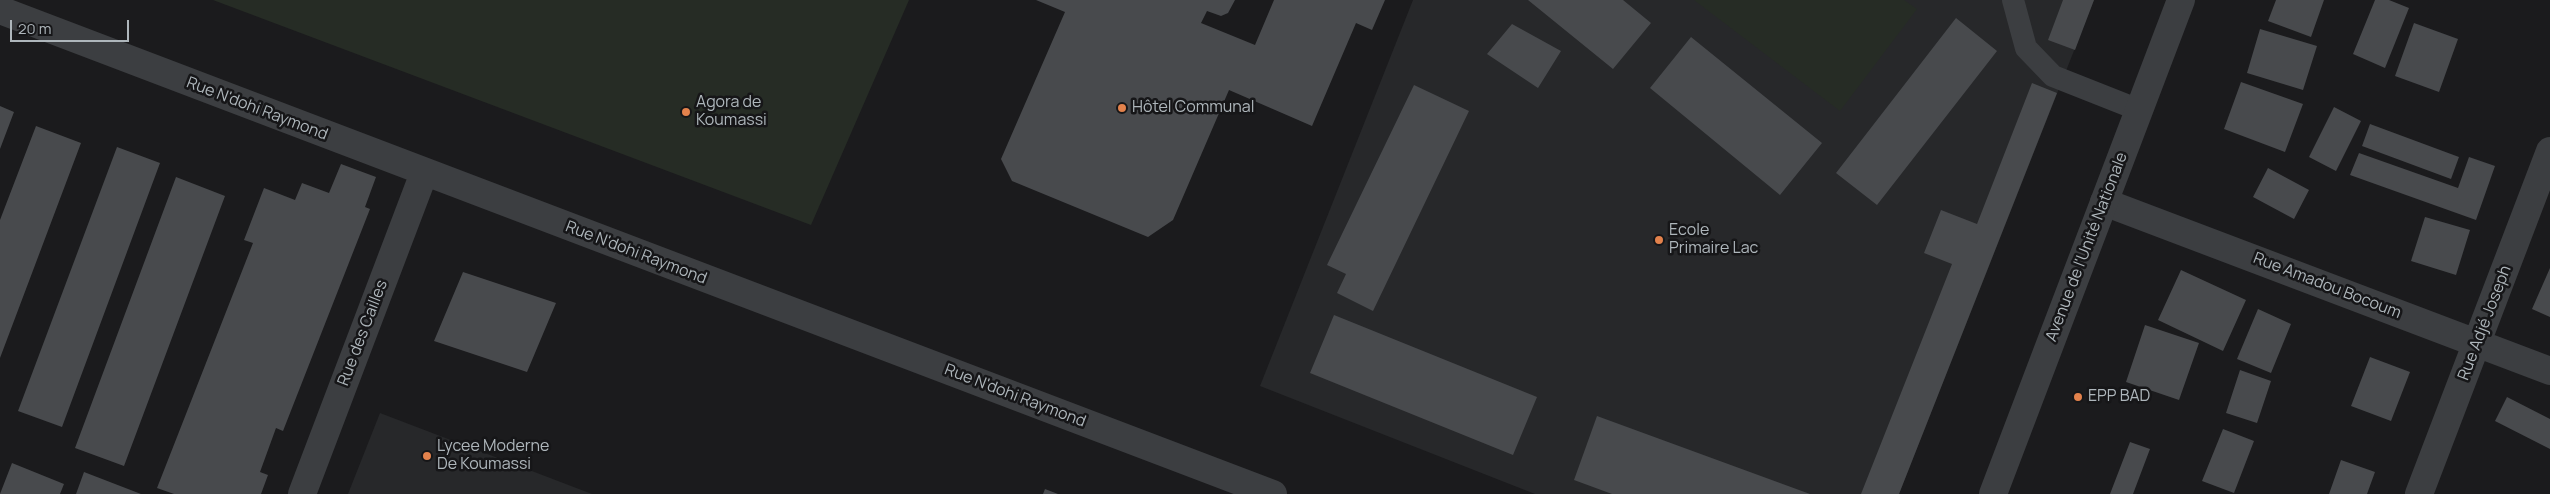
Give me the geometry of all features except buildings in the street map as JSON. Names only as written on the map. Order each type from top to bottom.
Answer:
[{"type":"street","name":"Avenue de l'Unité Nationale","points":[[1992,494],[2181,0]]},
{"type":"street","name":"Rue N'dohi Raymond","points":[[0,10],[424,173],[1272,494]]},
{"type":"street","name":"Rue Adjé Joseph","points":[[2419,494],[2550,152]]},
{"type":"street","name":"Rue des Cailles","points":[[302,494],[424,173]]},
{"type":"street","name":"Rue Amadou Bocoum","points":[[2104,202],[2550,371]]},
{"type":"lane","points":[[2013,0],[2026,48],[2053,76],[2139,110]]},
{"type":"shaded area","name":"Agora de Koumassi","points":[[213,0],[909,0],[811,225]]},
{"type":"shaded area","name":"Ecole Primaire Lac","points":[[1413,0],[2094,0],[1899,494],[1535,494],[1260,386]]},
{"type":"shaded area","points":[[1694,0],[1904,0],[1917,9],[1840,111]]},
{"type":"shaded area","name":"Lycee Moderne De Koumassi","points":[[380,413],[592,494],[348,494]]},
{"type":"place","name":"Hôtel Communal","points":[[1122,108]]},
{"type":"place","name":"Agora de Koumassi","points":[[686,112]]},
{"type":"place","name":"Ecole Primaire Lac","points":[[1659,240]]},
{"type":"place","name":"EPP BAD","points":[[2078,397]]},
{"type":"place","name":"Lycee Moderne De Koumassi","points":[[427,456]]}]
